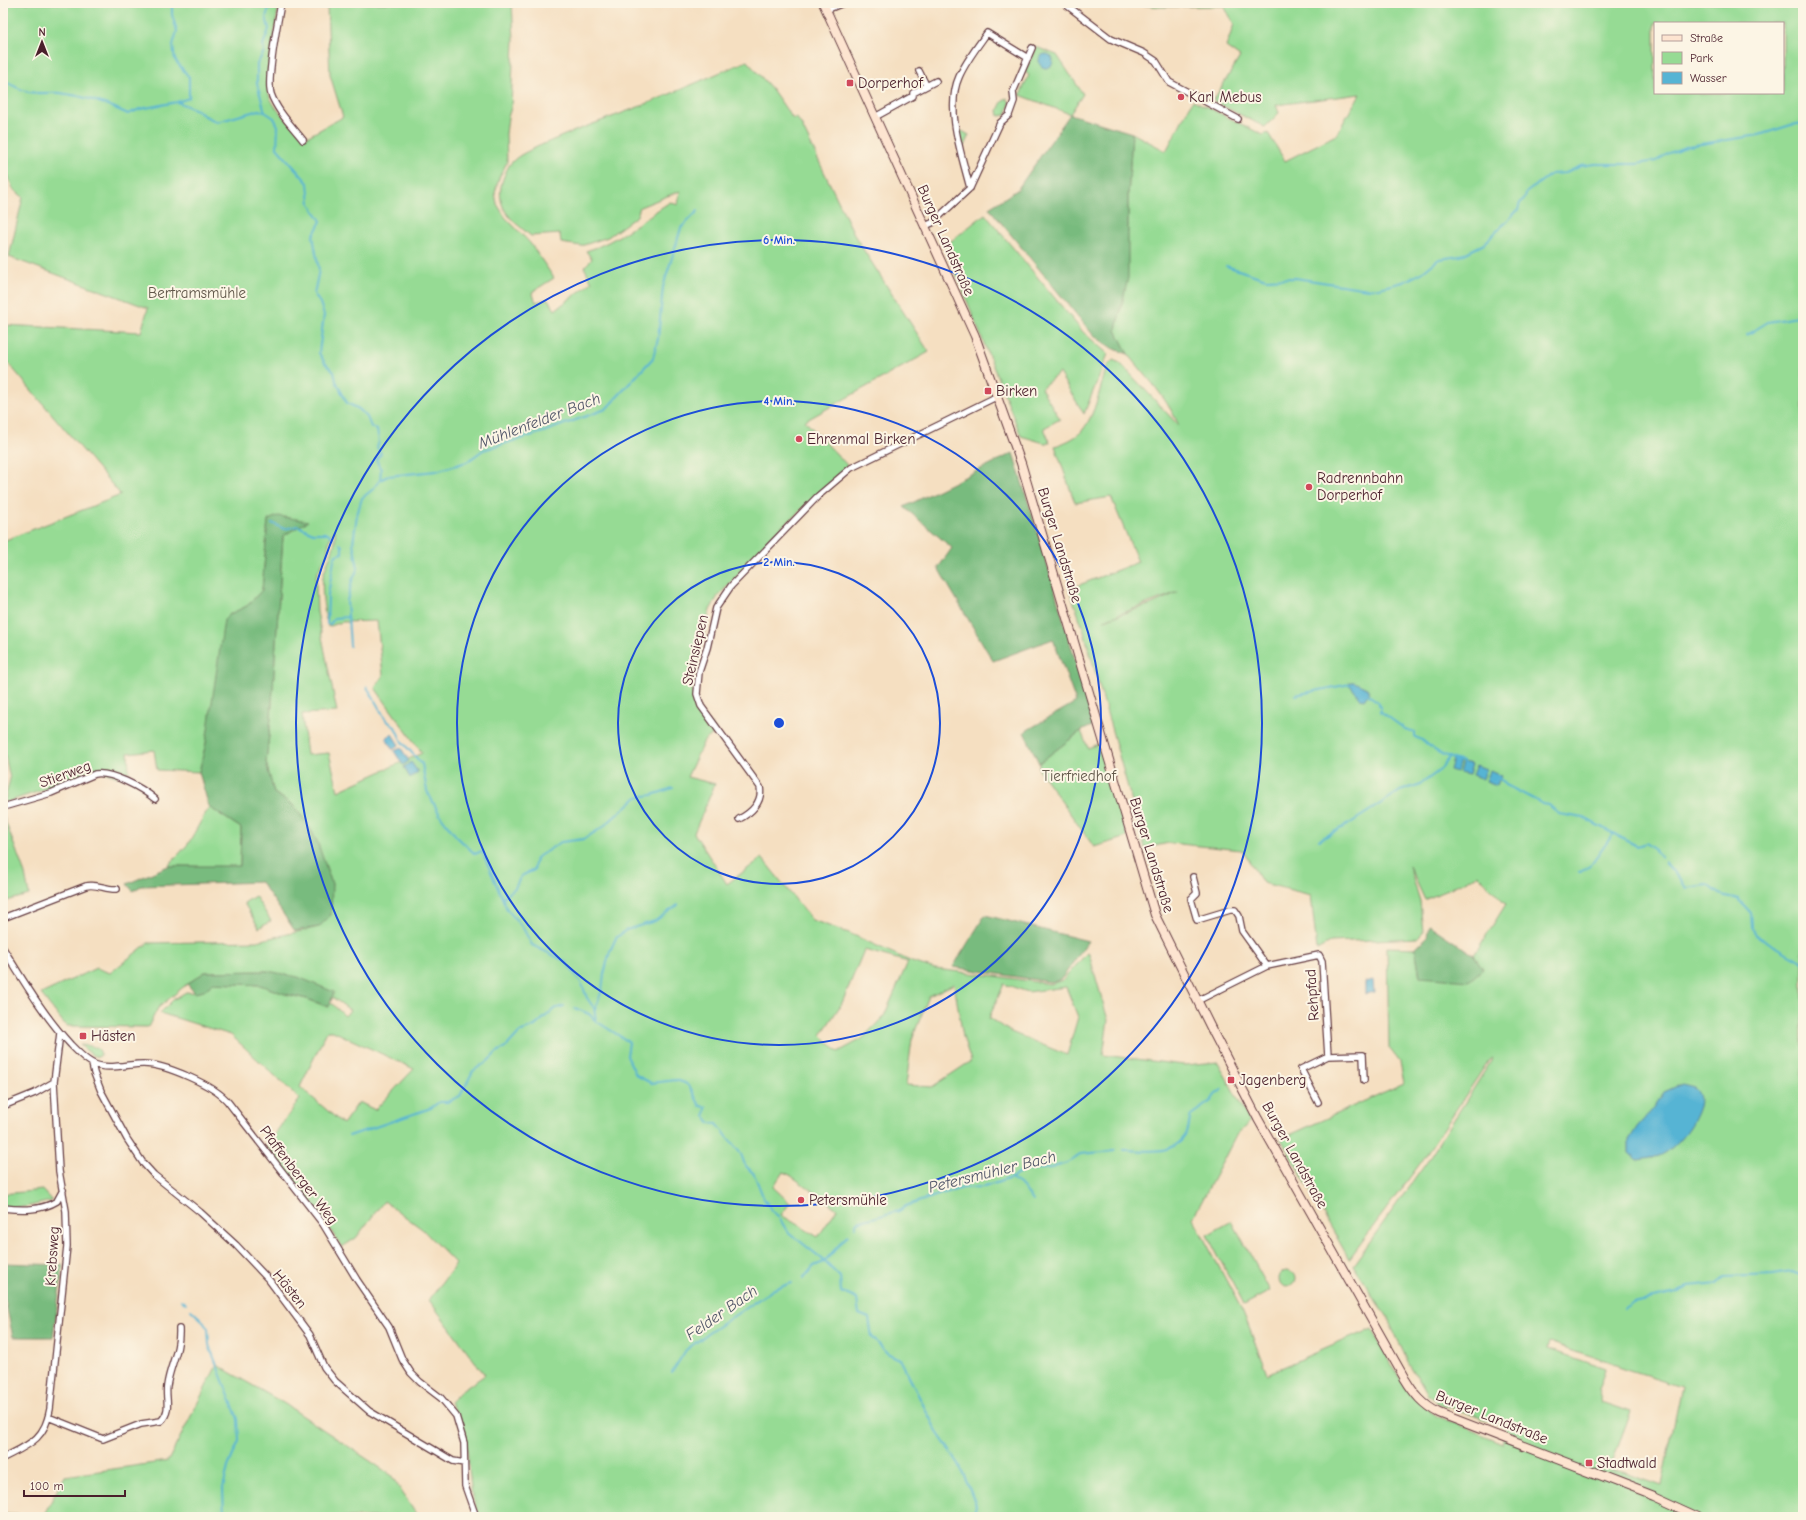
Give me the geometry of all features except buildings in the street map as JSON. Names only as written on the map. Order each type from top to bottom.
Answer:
[{"type":"main road","name":"Burger Landstraße","points":[[824,7],[975,336],[998,396],[1021,464],[1151,904],[1162,930],[1197,1001],[1301,1197],[1408,1384],[1418,1398],[1430,1408],[1444,1415],[1654,1496],[1700,1517]]},
{"type":"street","points":[[281,3],[270,75],[270,90],[274,102],[303,140]]},
{"type":"street","points":[[824,7],[842,3]]},
{"type":"street","points":[[1064,3],[1111,39],[1144,53],[1156,61],[1169,82],[1238,119]]},
{"type":"street","points":[[970,188],[953,112],[953,97],[959,76],[987,33],[1028,58]]},
{"type":"street","points":[[925,226],[932,223],[970,188],[1000,123],[1008,115],[1014,101],[1013,92],[1032,48]]},
{"type":"street","points":[[919,71],[926,85]]},
{"type":"street","points":[[875,117],[913,96],[913,93],[926,85],[936,81]]},
{"type":"street","name":"Steinsiepen","points":[[739,819],[754,808],[760,796],[760,787],[701,706],[697,694],[698,675],[707,648],[714,615],[723,597],[731,586],[818,496],[851,468],[998,396]]},
{"type":"street","name":"Stierweg","points":[[3,807],[51,793],[98,774],[107,774],[136,787],[155,799]]},
{"type":"street","points":[[1193,877],[1197,893],[1191,899],[1197,920],[1230,910],[1235,910],[1239,916],[1242,931],[1267,966]]},
{"type":"street","points":[[3,918],[86,886],[93,885],[109,889],[117,889]]},
{"type":"street","points":[[3,948],[43,1012],[60,1033],[92,1064]]},
{"type":"street","name":"Rehpfad","points":[[1197,1001],[1267,966],[1319,956],[1321,958],[1328,1056]]},
{"type":"street","name":"Krebsweg","points":[[3,1458],[35,1441],[40,1436],[48,1417],[56,1357],[57,1327],[66,1256],[66,1211],[59,1171],[54,1082],[60,1033]]},
{"type":"street","points":[[1318,1102],[1302,1069],[1328,1056],[1363,1055],[1364,1080]]},
{"type":"street","name":"Hästen","points":[[92,1064],[101,1091],[127,1139],[143,1163],[154,1175],[179,1194],[230,1241],[269,1280],[310,1335],[324,1367],[335,1381],[369,1411],[453,1461],[464,1463]]},
{"type":"street","name":"Pfaffenberger Weg","points":[[92,1064],[108,1066],[147,1064],[162,1067],[195,1080],[225,1098],[322,1224],[389,1327],[402,1359],[411,1373],[441,1398],[453,1412],[463,1437],[466,1486],[476,1517]]},
{"type":"street","points":[[3,1106],[35,1093],[54,1082]]},
{"type":"street","points":[[3,1208],[32,1209],[46,1206],[57,1201],[63,1190]]},
{"type":"street","points":[[48,1417],[103,1439],[141,1424],[161,1421],[167,1411],[167,1387],[178,1350],[179,1329]]},
{"type":"green space","name":"Bertramsmühle","points":[[3,3],[279,3],[267,83],[268,91],[280,113],[305,138],[343,117],[330,75],[327,6],[330,3],[512,3],[514,40],[511,108],[508,117],[506,134],[507,162],[499,178],[495,193],[497,204],[505,217],[530,243],[554,278],[532,292],[536,302],[548,299],[555,310],[592,282],[584,267],[592,259],[586,251],[608,242],[630,230],[670,202],[678,205],[680,191],[640,207],[637,216],[608,237],[581,246],[561,243],[560,234],[531,236],[517,225],[503,207],[500,191],[502,182],[511,163],[522,154],[539,146],[641,106],[747,61],[772,89],[793,119],[796,117],[801,124],[856,238],[929,352],[805,421],[848,466],[785,525],[718,596],[710,610],[692,681],[693,695],[700,714],[717,731],[704,741],[687,777],[715,784],[694,833],[727,884],[762,858],[812,920],[849,933],[912,962],[935,969],[1050,984],[1063,980],[1087,953],[1089,954],[1108,1020],[1103,1055],[1184,1065],[1218,1062],[1250,1122],[1237,1134],[1193,1218],[1243,1312],[1267,1374],[1371,1329],[1405,1387],[1419,1403],[1437,1416],[1503,1443],[1507,1427],[1444,1405],[1428,1395],[1407,1360],[1387,1316],[1353,1265],[1427,1162],[1493,1058],[1489,1060],[1422,1161],[1349,1259],[1281,1139],[1404,1083],[1400,1062],[1389,1048],[1387,947],[1415,948],[1420,977],[1483,969],[1474,955],[1506,904],[1478,875],[1425,900],[1409,866],[1420,901],[1423,932],[1417,938],[1331,942],[1317,950],[1311,895],[1263,883],[1242,850],[1169,843],[1145,848],[1083,628],[1069,589],[1138,562],[1111,497],[1075,503],[1055,446],[1077,436],[1087,424],[1097,400],[1107,366],[1113,360],[1120,363],[1179,426],[1174,415],[1162,397],[1123,346],[1116,330],[1121,306],[1128,229],[1128,197],[1132,133],[1166,151],[1193,100],[1263,135],[1268,133],[1285,161],[1336,135],[1360,94],[1276,105],[1279,113],[1265,127],[1213,101],[1240,57],[1226,47],[1234,24],[1224,6],[1161,7],[1123,3],[1803,3],[1803,1517],[480,1517],[472,1497],[465,1430],[450,1402],[460,1392],[485,1375],[429,1300],[456,1264],[422,1229],[384,1201],[356,1238],[342,1247],[316,1209],[266,1146],[300,1099],[231,1035],[160,1013],[173,1000],[186,992],[194,993],[201,991],[213,983],[260,985],[328,1007],[330,1002],[345,1016],[350,1010],[332,997],[334,993],[268,971],[205,972],[187,984],[158,1008],[148,1027],[66,1026],[41,994],[96,968],[110,973],[148,943],[257,941],[319,927],[332,884],[317,842],[307,823],[292,804],[274,793],[266,762],[271,718],[283,536],[307,521],[268,520],[262,590],[247,606],[230,614],[206,743],[199,772],[157,770],[154,750],[128,753],[129,771],[118,777],[98,770],[90,771],[58,785],[4,803],[10,779],[3,745],[3,541],[121,495],[3,357],[3,325],[141,332],[148,308],[9,257],[23,197],[13,189],[3,161]],"holes":[[[335,530],[335,543],[324,571],[322,583],[323,602],[328,627],[342,622],[377,621],[383,675],[375,688],[422,753],[338,791],[329,753],[307,755],[302,714],[337,712],[317,612],[316,576],[327,554],[330,538]],[[1178,592],[1152,604],[1104,620]],[[864,950],[908,962],[884,1016],[862,1039],[838,1052],[821,1035],[842,1003]],[[954,984],[963,1037],[971,1061],[932,1087],[906,1085],[912,1039],[929,996]],[[1004,984],[1028,992],[1066,987],[1078,1017],[1067,1055],[1011,1032],[989,1018]],[[327,1031],[333,1031],[414,1069],[375,1110],[359,1102],[343,1124],[300,1087]],[[783,1172],[790,1175],[837,1209],[818,1237],[781,1215],[790,1203],[773,1187]],[[1550,1342],[1627,1369],[1682,1386],[1661,1486],[1610,1468],[1631,1412],[1602,1402],[1598,1389],[1605,1369],[1548,1349]]]},
{"type":"green space","points":[[1036,47],[1057,55],[1083,94],[1070,114],[1020,95],[1029,75],[1025,72]]},
{"type":"green space","points":[[1007,98],[1010,103],[1006,115],[999,116],[998,110],[1003,100]]},
{"type":"green space","points":[[1070,114],[1132,133],[1128,197],[1128,278],[1116,330],[1128,354],[1112,348],[1094,336],[989,208],[1017,190]]},
{"type":"green space","points":[[962,131],[969,135],[963,148],[959,132]]},
{"type":"green space","points":[[985,214],[1083,332],[1108,354],[1084,414],[1059,373],[1041,388],[1060,419],[1044,428],[1050,443],[1044,443],[1021,436],[945,246]]},
{"type":"green space","points":[[1013,453],[1094,725],[1081,731],[1039,763],[1024,732],[1076,702],[1053,639],[993,661],[938,568],[952,548],[904,507]]},
{"type":"green space","points":[[278,516],[308,521],[283,536],[271,718],[266,762],[274,793],[292,804],[307,823],[317,841],[332,884],[331,915],[319,927],[295,931],[261,882],[141,886],[133,891],[127,884],[168,866],[240,866],[241,828],[209,807],[199,772],[206,743],[224,620],[230,614],[247,606],[262,590],[268,520]]},
{"type":"green space","name":"Tierfriedhof","points":[[1081,731],[1088,748],[1100,743],[1127,837],[1094,847],[1039,770],[1039,763]]},
{"type":"green space","points":[[209,807],[241,828],[240,867],[168,866],[188,844]]},
{"type":"green space","points":[[3,815],[25,874],[29,895],[3,902]]},
{"type":"green space","points":[[255,896],[271,921],[259,928],[244,903]]},
{"type":"green space","points":[[985,915],[1088,941],[1063,977],[1057,981],[1050,982],[953,967]]},
{"type":"green space","points":[[1429,925],[1474,955],[1483,969],[1469,981],[1420,977],[1415,948],[1427,937]]},
{"type":"green space","points":[[268,971],[298,977],[334,992],[329,1007],[260,985],[213,983],[204,991],[195,993],[187,984],[205,972]]},
{"type":"green space","points":[[80,1045],[99,1049],[101,1055],[98,1057],[92,1055]]},
{"type":"green space","points":[[42,1190],[52,1201],[25,1207],[3,1207],[3,1194]]},
{"type":"green space","points":[[1232,1221],[1270,1291],[1244,1305],[1207,1235]]},
{"type":"green space","points":[[3,1263],[63,1265],[53,1337],[13,1337],[3,1290]]},
{"type":"green space","points":[[1284,1271],[1290,1271],[1295,1276],[1293,1285],[1290,1287],[1284,1287],[1279,1282],[1279,1276]]},
{"type":"green space","points":[[217,1365],[285,1404],[391,1475],[418,1517],[3,1517],[3,1514],[43,1516],[65,1476],[168,1461]]},
{"type":"water","points":[[1043,54],[1049,54],[1053,58],[1053,64],[1049,68],[1043,68],[1039,64],[1039,58]]},
{"type":"water","points":[[1350,682],[1354,682],[1369,689],[1369,693],[1364,700],[1360,698],[1349,684]]},
{"type":"water","points":[[392,734],[399,745],[394,749],[392,749],[386,738]]},
{"type":"water","points":[[401,748],[409,761],[403,765],[394,751]]},
{"type":"water","points":[[1453,759],[1460,761],[1457,772],[1450,770]]},
{"type":"water","points":[[411,762],[418,772],[410,778],[404,767]]},
{"type":"water","points":[[1462,762],[1472,764],[1469,775],[1459,773]]},
{"type":"water","points":[[1476,765],[1486,769],[1483,779],[1472,775]]},
{"type":"water","points":[[1490,771],[1501,776],[1497,785],[1486,781]]},
{"type":"water","points":[[1373,980],[1374,992],[1365,994],[1365,982]]},
{"type":"water","points":[[1682,1084],[1694,1087],[1699,1095],[1700,1103],[1698,1111],[1688,1130],[1681,1139],[1666,1152],[1657,1157],[1638,1160],[1629,1152],[1629,1140],[1664,1092]]},
{"type":"waterway","points":[[172,3],[172,15],[177,31],[173,45],[175,60],[189,77],[189,98],[177,102]]},
{"type":"waterway","points":[[268,3],[269,8],[266,17],[269,29],[263,45],[264,52],[257,64],[257,84],[265,112],[274,118],[278,126],[277,148],[308,183],[310,204],[321,221],[313,236],[319,270],[314,294],[320,303],[324,315],[319,353],[325,363],[334,372],[336,381],[347,403],[359,409],[367,417],[371,427],[377,430],[379,442],[377,447],[381,454],[376,459],[381,469],[380,480],[372,490],[362,498],[357,515],[353,543],[358,568],[352,581],[347,601],[350,646]]},
{"type":"waterway","points":[[3,80],[20,89],[30,92],[60,93],[78,96],[103,103],[128,114],[140,109],[177,102],[197,110],[203,115],[217,122],[259,110],[264,112]]},
{"type":"waterway","points":[[1226,266],[1266,279],[1295,278],[1368,289],[1379,288],[1403,282],[1423,272],[1439,259],[1460,256],[1484,244],[1518,210],[1520,203],[1524,200],[1527,192],[1551,174],[1566,173],[1581,166],[1594,164],[1637,164],[1656,161],[1669,153],[1688,146],[1759,135],[1791,125],[1803,123]]},
{"type":"waterway","name":"Mühlenfelder Bach","points":[[380,480],[388,476],[436,471],[467,462],[483,450],[543,432],[606,409],[653,358],[658,339],[663,287],[681,228],[698,211]]},
{"type":"waterway","points":[[1747,335],[1768,322],[1803,316]]},
{"type":"waterway","points":[[272,523],[284,529],[298,526],[313,533],[328,533],[333,538]]},
{"type":"waterway","points":[[340,544],[342,546],[342,553],[336,555],[334,560],[328,595],[327,624],[330,624],[335,618],[348,617]]},
{"type":"waterway","points":[[1295,695],[1350,684]]},
{"type":"waterway","points":[[367,687],[386,720],[395,727],[402,742],[422,764],[427,791],[440,815],[456,836],[475,854],[482,851],[507,909],[523,928],[532,945],[565,961],[582,984],[587,998],[594,1008],[596,1021],[629,1042],[627,1056],[636,1075],[651,1083],[676,1080],[685,1083],[690,1087],[700,1106],[706,1107],[705,1116],[710,1123],[717,1124],[741,1154],[745,1165],[754,1174],[764,1199],[773,1212],[778,1216],[787,1231],[821,1258],[840,1277],[841,1292],[857,1299],[859,1314],[869,1318],[872,1337],[887,1353],[900,1359],[937,1432],[959,1464],[976,1505],[973,1517]]},
{"type":"waterway","points":[[1366,693],[1378,702],[1378,705],[1381,708],[1380,711],[1405,729],[1415,732],[1415,737],[1422,740],[1434,750],[1463,762]]},
{"type":"waterway","points":[[1319,840],[1349,824],[1400,791],[1421,784],[1440,770],[1449,757]]},
{"type":"waterway","points":[[1499,778],[1506,785],[1543,804],[1549,805],[1559,814],[1584,818],[1637,846],[1646,843],[1661,857]]},
{"type":"waterway","points":[[502,898],[515,888],[521,876],[534,870],[536,858],[561,842],[584,839],[603,827],[637,797],[652,795],[673,788]]},
{"type":"waterway","points":[[1579,873],[1591,865],[1613,834]]},
{"type":"waterway","points":[[1665,862],[1687,888],[1707,885],[1719,894],[1738,899],[1751,913],[1752,927],[1759,937],[1803,962]]},
{"type":"waterway","points":[[595,1010],[602,990],[604,974],[610,951],[616,938],[626,930],[655,921],[678,905]]},
{"type":"waterway","points":[[349,1136],[431,1108],[439,1102],[447,1102],[460,1096],[473,1071],[488,1061],[497,1052],[505,1048],[520,1032],[535,1026],[554,1009],[564,1006]]},
{"type":"waterway","points":[[575,1008],[589,1014],[596,1021]]},
{"type":"waterway","name":"Petersmühler Bach","points":[[1124,1150],[1149,1151],[1173,1147],[1180,1142],[1186,1134],[1191,1115],[1211,1101],[1215,1095],[1223,1089]]},
{"type":"waterway","name":"Petersmühler Bach","points":[[855,1227],[857,1222],[899,1211],[906,1206],[944,1193],[963,1188],[984,1187],[1011,1178],[1024,1171],[1051,1168],[1067,1163],[1080,1154],[1115,1151]]},
{"type":"waterway","points":[[1011,1178],[1023,1187],[1033,1201]]},
{"type":"waterway","name":"Petersmühler Bach","points":[[803,1279],[814,1266],[824,1262],[848,1235]]},
{"type":"waterway","points":[[1624,1308],[1634,1302],[1677,1293],[1688,1287],[1717,1284],[1724,1277],[1773,1275],[1792,1272],[1803,1276]]},
{"type":"waterway","name":"Felder Bach","points":[[672,1372],[686,1350],[707,1334],[774,1289],[792,1283]]},
{"type":"waterway","points":[[181,1300],[186,1304]]},
{"type":"waterway","points":[[191,1310],[201,1319],[208,1329],[209,1345],[238,1419],[239,1441],[228,1467],[223,1488],[224,1517]]},
{"type":"place","name":"Dorperhof","points":[[850,83]]},
{"type":"place","name":"Karl Mebus","points":[[1181,97]]},
{"type":"place","name":"Birken","points":[[988,391]]},
{"type":"place","name":"Ehrenmal Birken","points":[[799,439]]},
{"type":"place","name":"Radrennbahn Dorperhof","points":[[1309,487]]},
{"type":"place","name":"Hästen","points":[[83,1036]]},
{"type":"place","name":"Jagenberg","points":[[1231,1080]]},
{"type":"place","name":"Petersmühle","points":[[801,1200]]},
{"type":"place","name":"Stadtwald","points":[[1589,1463]]}]
